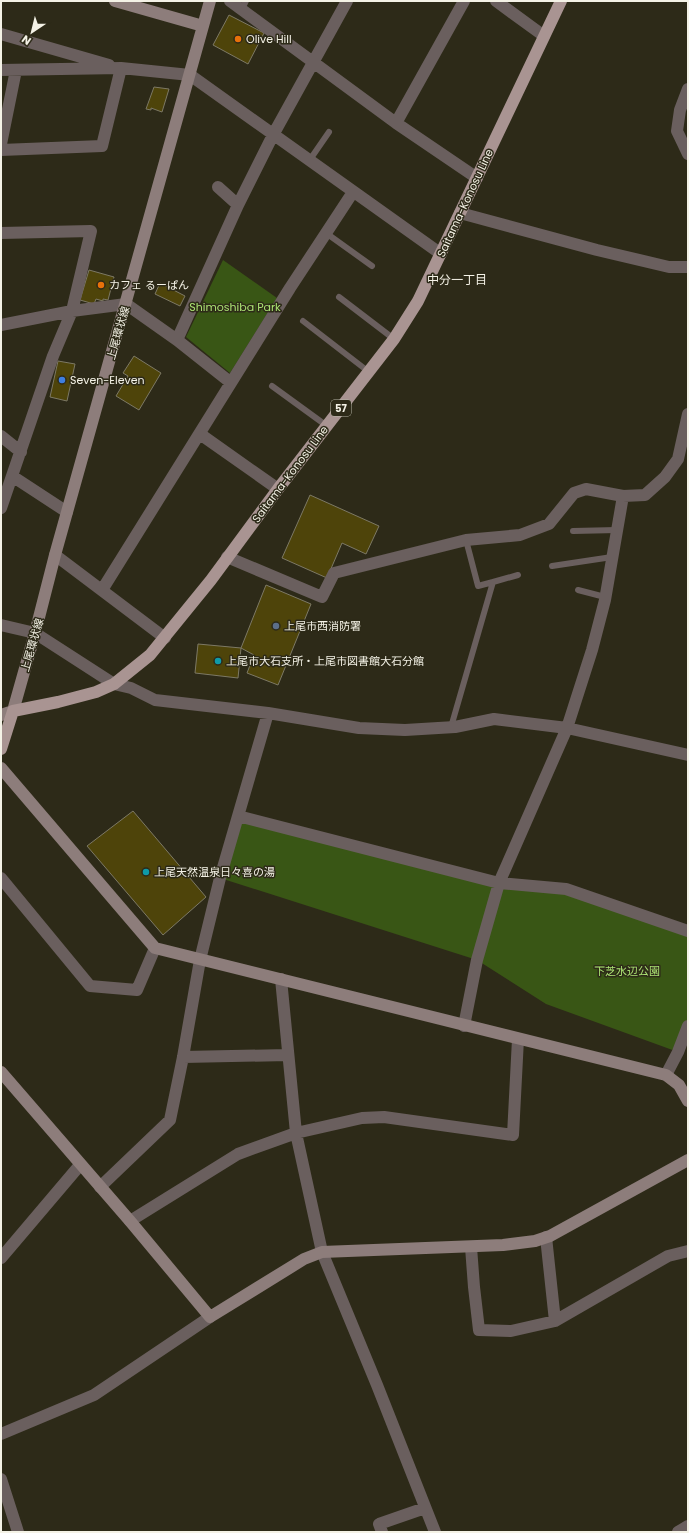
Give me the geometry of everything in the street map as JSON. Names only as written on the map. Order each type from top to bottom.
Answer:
[{"type":"main road","name":"Saitama-Konosu Line","points":[[13,710],[58,702],[96,692],[114,684],[150,655],[228,557],[394,339],[418,301],[561,1]]},
{"type":"main road","points":[[1,749],[13,710]]},
{"type":"street","points":[[115,1],[137,4],[203,26]]},
{"type":"street","name":"上尾環状線","points":[[13,710],[210,1]]},
{"type":"street","points":[[230,1],[244,5],[313,62],[396,123],[476,178]]},
{"type":"street","points":[[177,340],[238,205],[273,135],[347,1]]},
{"type":"street","points":[[396,123],[464,1]]},
{"type":"street","points":[[496,1],[544,36]]},
{"type":"street","points":[[1,34],[121,68]]},
{"type":"street","points":[[1,150],[102,146],[121,68]]},
{"type":"street","points":[[1,70],[121,68],[190,75],[441,254]]},
{"type":"street","points":[[1,144],[16,70]]},
{"type":"street","points":[[688,89],[680,110],[678,131],[688,154]]},
{"type":"street","points":[[218,187],[238,205]]},
{"type":"street","points":[[102,590],[200,434],[230,382],[353,192]]},
{"type":"street","points":[[460,213],[662,266],[688,267]]},
{"type":"street","points":[[1,233],[91,231],[72,311],[53,356],[1,508]]},
{"type":"street","points":[[1,325],[72,311],[126,304],[177,340],[230,382]]},
{"type":"street","points":[[228,557],[322,597],[334,572],[466,540],[520,535],[549,524],[574,493],[586,489],[622,496],[645,495],[665,477],[678,459],[688,414]]},
{"type":"street","points":[[200,434],[278,490]]},
{"type":"street","points":[[1,436],[21,452]]},
{"type":"street","points":[[12,476],[67,512]]},
{"type":"street","points":[[464,1026],[477,960],[499,884],[567,728],[592,650],[605,597],[622,496]]},
{"type":"street","points":[[55,555],[165,638]]},
{"type":"street","points":[[1,625],[35,633],[114,684],[131,688],[155,700],[268,713],[359,728],[405,730],[451,727],[494,719],[567,728],[688,755]]},
{"type":"street","points":[[1,715],[13,710]]},
{"type":"street","points":[[100,1187],[170,1120],[200,960],[220,878],[268,713]]},
{"type":"street","points":[[1,768],[154,948],[666,1075],[679,1085],[688,1101]]},
{"type":"street","points":[[238,816],[499,884],[566,889],[688,931]]},
{"type":"street","points":[[1,878],[90,986],[137,990],[154,948]]},
{"type":"street","points":[[281,979],[296,1133],[322,1252],[435,1532]]},
{"type":"street","points":[[666,1075],[678,1052],[688,1026]]},
{"type":"street","points":[[130,1221],[238,1154],[296,1133],[362,1118],[384,1117],[513,1135],[518,1039]]},
{"type":"street","points":[[183,1057],[288,1055]]},
{"type":"street","points":[[1,1072],[130,1221],[210,1317]]},
{"type":"street","points":[[1,1434],[94,1395],[210,1317],[298,1262],[322,1252],[517,1244],[546,1237],[566,1228],[688,1160]]},
{"type":"street","points":[[1,1258],[80,1165]]},
{"type":"street","points":[[546,1237],[556,1321]]},
{"type":"street","points":[[471,1246],[479,1330],[511,1331],[556,1321],[668,1256],[688,1251]]},
{"type":"street","points":[[1,1479],[18,1532]]},
{"type":"street","points":[[382,1532],[379,1524],[426,1508]]},
{"type":"street","points":[[678,1532],[688,1526]]},
{"type":"lane","points":[[309,161],[329,132]]},
{"type":"lane","points":[[326,233],[372,266]]},
{"type":"lane","points":[[338,297],[394,339]]},
{"type":"lane","points":[[303,321],[369,372]]},
{"type":"lane","points":[[272,386],[327,426]]},
{"type":"lane","points":[[573,531],[617,530]]},
{"type":"lane","points":[[466,540],[478,586],[518,575]]},
{"type":"lane","points":[[552,566],[612,557]]},
{"type":"lane","points":[[451,727],[493,582]]},
{"type":"lane","points":[[578,590],[605,597]]},
{"type":"green space","name":"Shimoshiba Park","points":[[223,260],[277,298],[230,373],[186,337]]},
{"type":"green space","name":"下芝水辺公園","points":[[238,816],[499,883],[566,889],[688,931],[688,1026],[678,1052],[546,1004],[477,960],[220,878]]},
{"type":"building","points":[[229,15],[264,33],[248,64],[213,45]]},
{"type":"building","points":[[154,87],[169,89],[162,112],[151,108],[151,110],[146,109]]},
{"type":"building","points":[[89,270],[114,277],[108,300],[103,299],[103,301],[96,299],[94,304],[80,300]]},
{"type":"building","points":[[160,283],[185,296],[180,306],[155,294]]},
{"type":"building","points":[[134,356],[161,373],[139,410],[116,396],[128,376],[123,373]]},
{"type":"building","name":"Seven-Eleven","points":[[58,361],[75,364],[67,401],[50,397]]},
{"type":"building","points":[[310,495],[379,526],[366,554],[342,543],[327,578],[282,558]]},
{"type":"building","name":"上尾市西消防署","points":[[266,585],[311,604],[278,685],[247,673],[254,655],[241,648]]},
{"type":"building","name":"上尾市大石支所・上尾市図書館大石分館","points":[[198,644],[241,648],[238,678],[195,673]]},
{"type":"building","name":"上尾天然温泉日々喜の湯","points":[[133,811],[206,897],[163,935],[87,846]]},
{"type":"place","name":"Olive Hill","points":[[238,39]]},
{"type":"place","name":"カフェ るーぱん","points":[[101,285]]},
{"type":"place","name":"Seven-Eleven","points":[[62,380]]},
{"type":"place","name":"上尾市西消防署","points":[[276,626]]},
{"type":"place","name":"上尾市大石支所・上尾市図書館大石分館","points":[[218,661]]},
{"type":"place","name":"上尾天然温泉日々喜の湯","points":[[146,872]]},
{"type":"district","name":"中分一丁目","points":[[457,279]]}]
